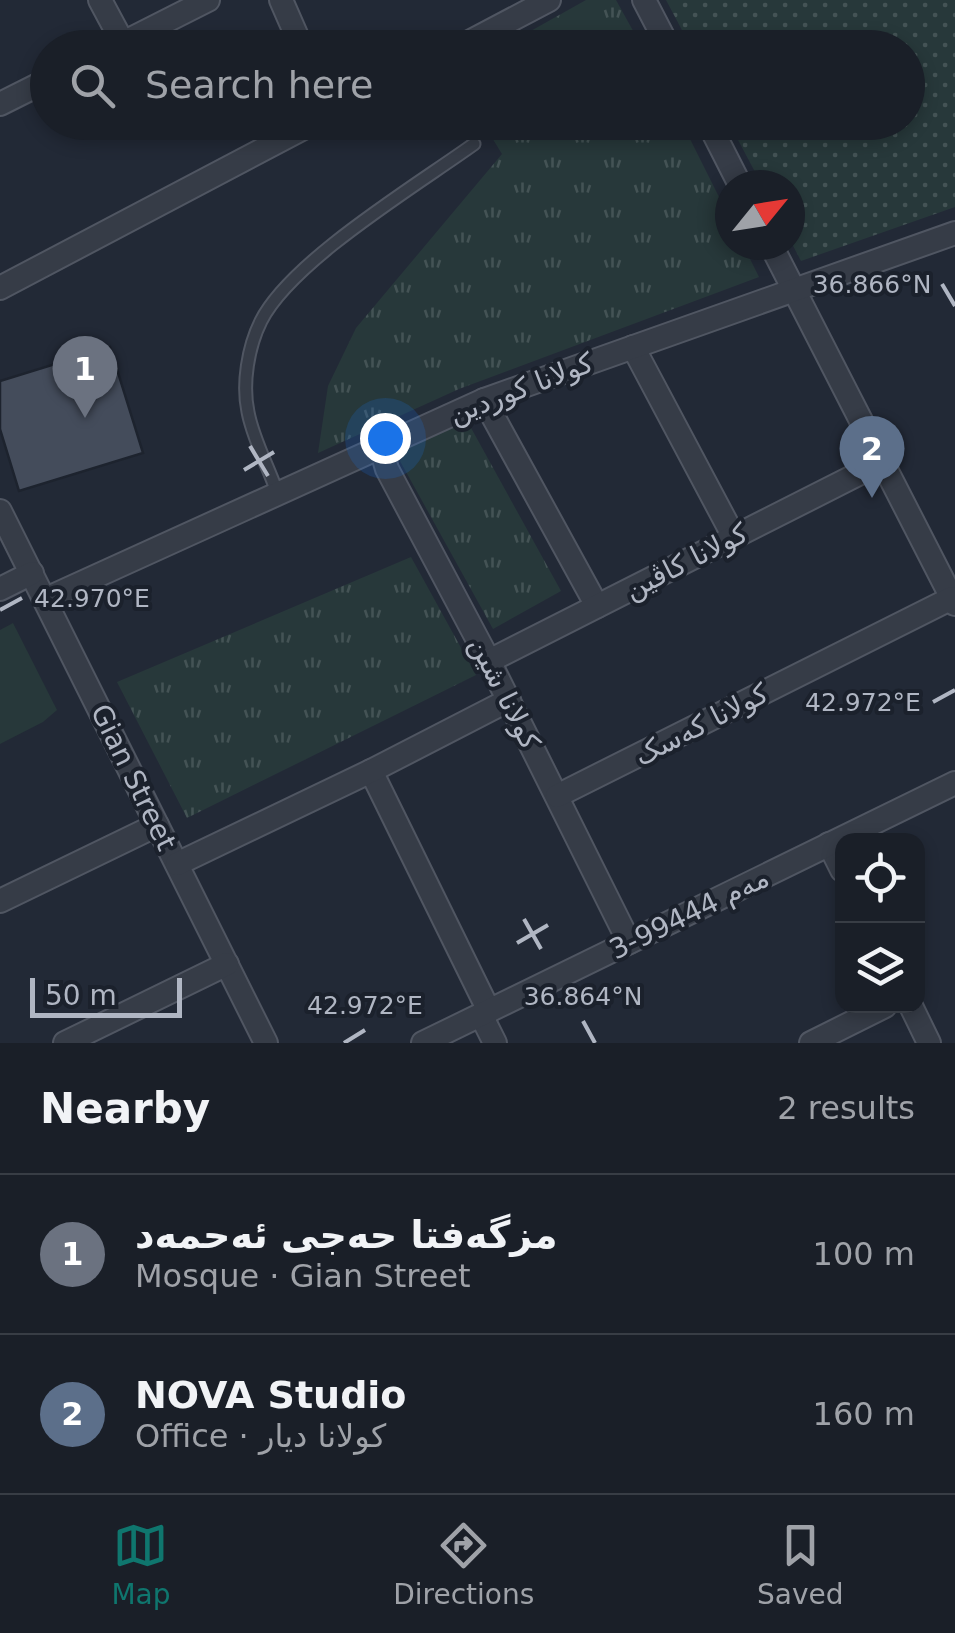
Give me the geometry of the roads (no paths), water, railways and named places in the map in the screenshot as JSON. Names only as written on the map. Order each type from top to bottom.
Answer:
[{"type":"street","points":[[100,0],[112,30]]},
{"type":"street","points":[[148,30],[208,0]]},
{"type":"street","points":[[280,0],[294,30]]},
{"type":"street","points":[[492,30],[549,0]]},
{"type":"street","points":[[644,0],[660,30]]},
{"type":"street","points":[[0,104],[30,89]]},
{"type":"street","points":[[0,288],[281,140]]},
{"type":"street","points":[[717,140],[732,170]]},
{"type":"street","name":"کولانا کوردین","points":[[46,599],[484,400],[955,233]]},
{"type":"street","points":[[779,260],[953,601]]},
{"type":"street","points":[[633,347],[734,537]]},
{"type":"street","points":[[484,400],[598,606]]},
{"type":"street","name":"کولانا شین","points":[[380,445],[387,468],[489,661],[629,942]]},
{"type":"street","name":"کولانا کاڤین","points":[[489,661],[882,462]]},
{"type":"street","name":"Gian Street","points":[[0,511],[266,1043]]},
{"type":"street","points":[[0,589],[32,573]]},
{"type":"street","name":"کولانا کەسک","points":[[557,796],[953,601]]},
{"type":"street","points":[[177,864],[372,772],[508,700]]},
{"type":"street","points":[[372,772],[485,1013],[495,1043]]},
{"type":"street","name":"مەم 99444-3","points":[[423,1043],[955,784]]},
{"type":"street","points":[[0,902],[158,824]]},
{"type":"street","points":[[829,844],[835,856]]},
{"type":"street","points":[[65,1043],[227,964]]},
{"type":"street","points":[[811,1043],[870,1013]]},
{"type":"street","points":[[914,1013],[929,1043]]},
{"type":"lane","points":[[277,492],[248,411],[247,365],[261,320],[294,279],[334,244],[474,144]]},
{"type":"place","name":"مزگەفتا حەجی ئەحمەد","points":[[85,418]]},
{"type":"place","name":"NOVA Studio","points":[[872,498]]}]
